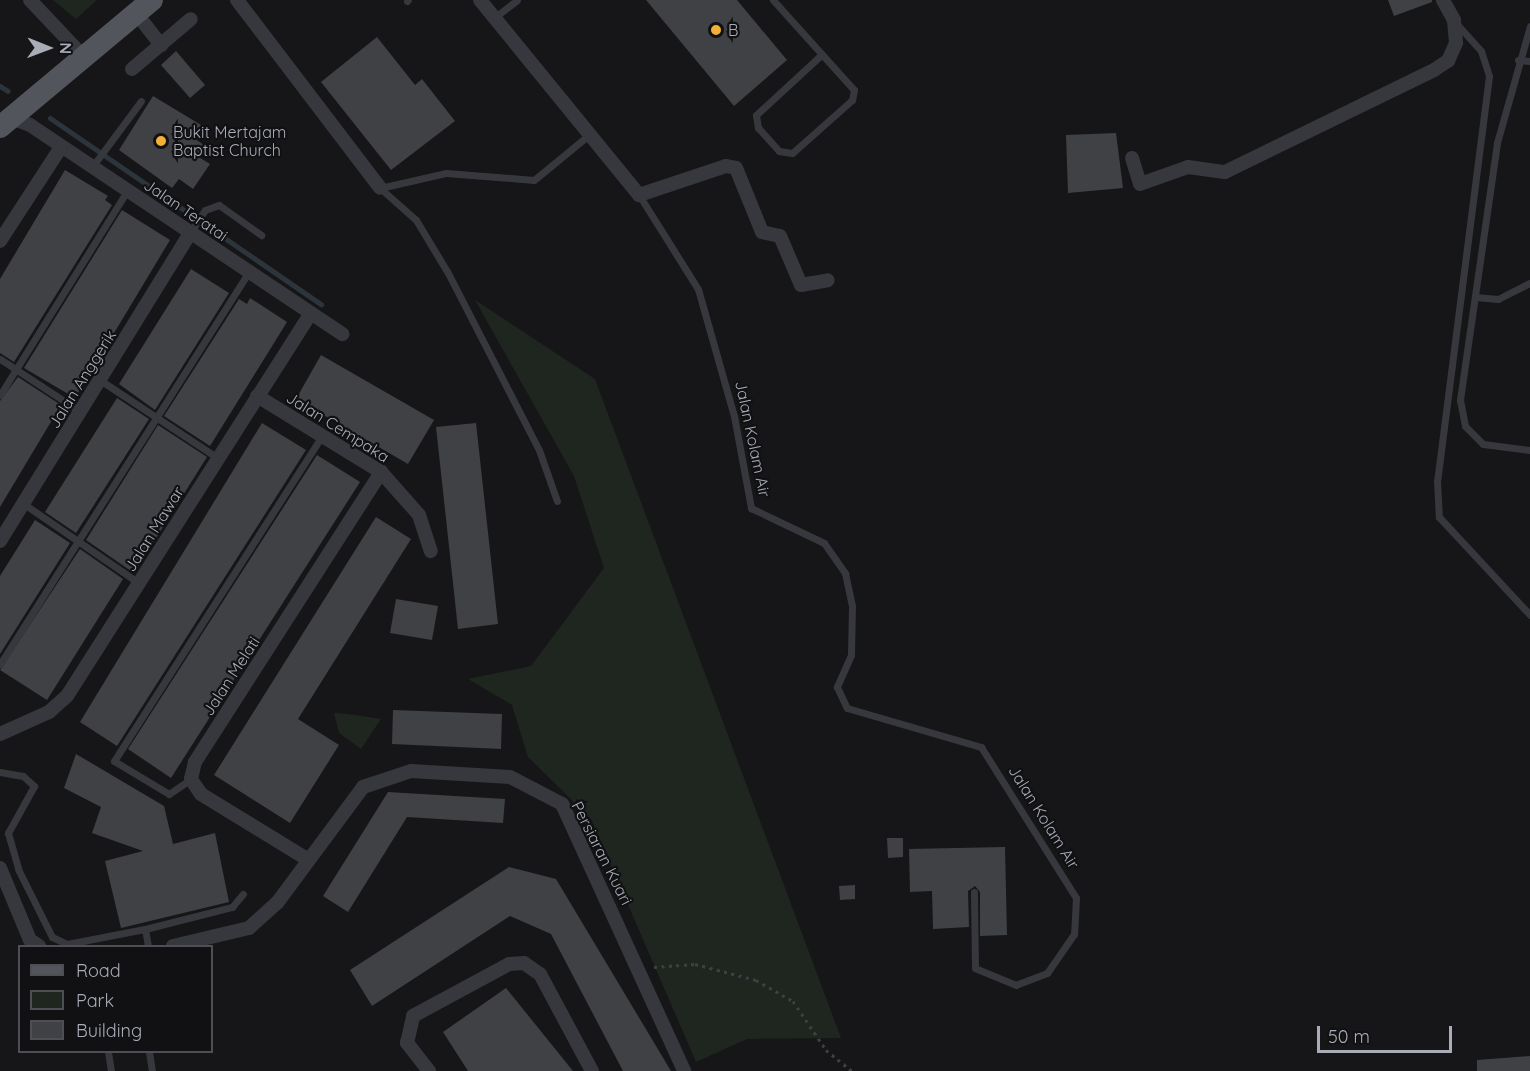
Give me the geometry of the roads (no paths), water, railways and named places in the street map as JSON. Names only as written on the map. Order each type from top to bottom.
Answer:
[{"type":"main road","points":[[4,120],[144,7]]},
{"type":"street","points":[[30,0],[82,55]]},
{"type":"street","points":[[237,0],[380,188]]},
{"type":"street","name":"Jalan Kolam Air","points":[[480,0],[639,195]]},
{"type":"street","points":[[1132,158],[1140,184],[1188,166],[1225,172],[1448,61],[1456,43],[1454,20],[1443,0]]},
{"type":"street","points":[[144,7],[161,45]]},
{"type":"street","points":[[132,69],[191,19]]},
{"type":"street","name":"Jalan Teratai","points":[[4,120],[60,147],[92,167],[342,334]]},
{"type":"street","points":[[0,241],[60,147]]},
{"type":"street","points":[[639,195],[726,166],[736,168],[762,232],[780,236],[801,285],[828,280]]},
{"type":"street","name":"Jalan Anggerik","points":[[0,541],[190,233]]},
{"type":"street","name":"Jalan Mawar","points":[[0,734],[49,712],[67,696],[311,313]]},
{"type":"street","name":"Jalan Cempaka","points":[[257,396],[381,472],[419,515],[431,551]]},
{"type":"street","name":"Jalan Melati","points":[[191,779],[195,762],[381,472]]},
{"type":"street","name":"Persiaran Kuari","points":[[177,945],[249,928],[277,903],[307,859],[363,787],[382,778],[411,771],[510,777],[562,804],[640,968],[684,1071]]},
{"type":"street","points":[[191,779],[201,794],[307,859]]},
{"type":"street","points":[[0,868],[30,940],[38,945]]},
{"type":"street","points":[[429,1071],[407,1043],[413,1016],[509,964],[524,963],[540,974],[592,1071]]},
{"type":"lane","points":[[494,18],[517,0]]},
{"type":"lane","points":[[773,0],[854,90],[852,100],[792,153],[779,151],[758,128],[756,115],[821,55]]},
{"type":"lane","points":[[1454,20],[1482,51],[1488,76],[1437,481],[1439,517],[1530,615]]},
{"type":"lane","points":[[1530,26],[1518,60],[1497,143],[1460,400],[1465,426],[1483,444],[1530,450]]},
{"type":"lane","points":[[1518,60],[1530,61]]},
{"type":"lane","points":[[92,167],[141,101]]},
{"type":"lane","points":[[380,188],[446,173],[534,180],[590,134]]},
{"type":"lane","points":[[380,188],[416,220],[448,273],[540,450],[557,501]]},
{"type":"lane","points":[[0,396],[127,191]]},
{"type":"lane","name":"Jalan Kolam Air","points":[[639,195],[698,289],[734,416],[751,508],[824,543],[845,573],[852,606],[851,655],[837,687],[847,708],[981,747],[1076,898],[1074,933],[1047,973],[1016,985],[975,968],[974,892]]},
{"type":"lane","points":[[190,233],[205,210],[219,205],[261,235]]},
{"type":"lane","points":[[0,664],[81,543],[249,272]]},
{"type":"lane","points":[[1475,297],[1498,299],[1530,283]]},
{"type":"lane","points":[[0,359],[81,412]]},
{"type":"lane","points":[[100,380],[218,458]]},
{"type":"lane","points":[[191,779],[169,795],[114,760],[322,436]]},
{"type":"lane","points":[[24,504],[139,583]]},
{"type":"lane","points":[[0,772],[23,776],[34,786],[8,833],[18,869],[52,937],[67,944],[145,929],[232,906],[243,894]]},
{"type":"lane","points":[[145,929],[148,945]]},
{"type":"lane","points":[[108,1053],[111,1071]]},
{"type":"lane","points":[[149,1053],[152,1071]]},
{"type":"waterway","points":[[0,86],[8,91]]},
{"type":"waterway","points":[[50,118],[321,304]]},
{"type":"place","name":"B","points":[[716,30]]},
{"type":"place","name":"Bukit Mertajam Baptist Church","points":[[161,141]]}]
